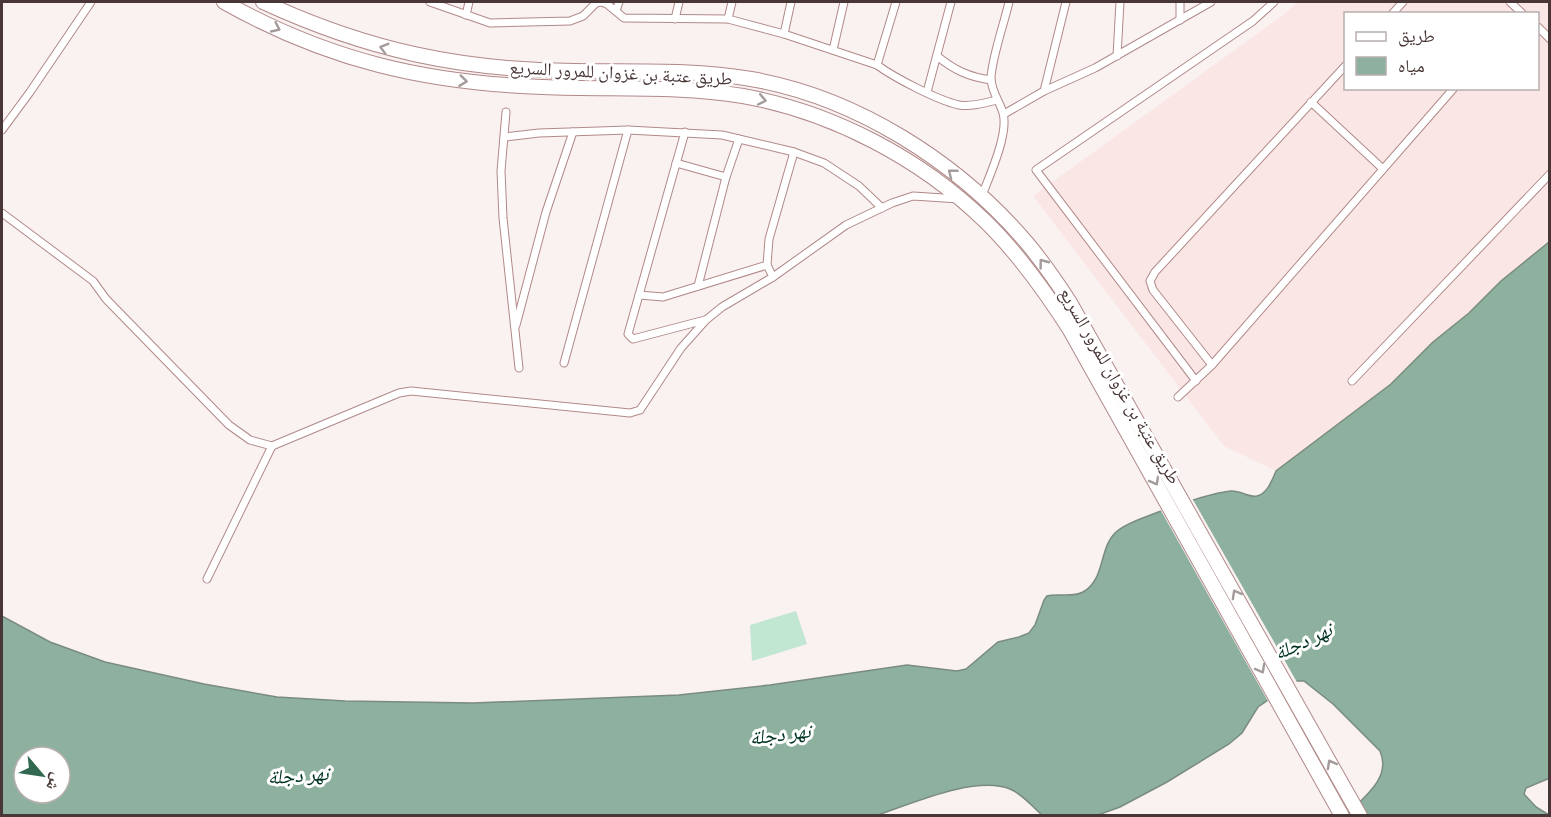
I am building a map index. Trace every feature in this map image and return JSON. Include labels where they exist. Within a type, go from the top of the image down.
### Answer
[{"type":"highway","name":"طريق عتبة بن غزوان للمرور السريع","points":[[224,2],[283,32],[327,50],[412,74],[517,86],[642,88],[709,92],[778,104],[816,116],[873,141],[929,176],[986,222],[1029,271],[1070,330],[1342,816]]},
{"type":"highway","name":"طريق عتبة بن غزوان للمرور السريع","points":[[263,2],[308,22],[370,44],[440,61],[491,67],[573,71],[638,70],[751,79],[827,101],[883,127],[938,162],[997,212],[1041,260],[1083,322],[1360,816]]},
{"type":"street","points":[[2,130],[91,2]]},
{"type":"street","points":[[430,2],[490,22],[570,21],[583,16],[596,3],[602,2],[624,18],[728,20],[784,34],[877,65],[927,92],[959,105],[976,105],[997,100]]},
{"type":"street","points":[[466,15],[469,2]]},
{"type":"street","points":[[616,11],[619,2]]},
{"type":"street","points":[[675,19],[679,2]]},
{"type":"street","points":[[728,20],[732,2]]},
{"type":"street","points":[[784,34],[791,2]]},
{"type":"street","points":[[833,50],[844,2]]},
{"type":"street","points":[[877,65],[896,2]]},
{"type":"street","points":[[927,92],[951,2]]},
{"type":"street","points":[[981,198],[998,155],[1004,114],[991,80],[1009,2]]},
{"type":"street","points":[[1044,91],[1066,2]]},
{"type":"street","points":[[1117,56],[1120,2]]},
{"type":"street","points":[[1180,2],[1180,20]]},
{"type":"street","points":[[1004,114],[1044,91],[1117,56],[1211,2]]},
{"type":"street","points":[[1196,381],[1036,170],[1253,21],[1274,2]]},
{"type":"street","points":[[1539,28],[1550,39]]},
{"type":"street","points":[[937,56],[959,72],[973,78],[991,80]]},
{"type":"street","points":[[1212,365],[1153,290],[1150,281],[1155,272],[1344,67]]},
{"type":"street","points":[[1178,397],[1212,365],[1452,90]]},
{"type":"street","points":[[1311,102],[1383,169]]},
{"type":"street","points":[[506,112],[501,171],[503,218],[519,368]]},
{"type":"street","points":[[505,137],[539,133],[628,130],[722,135],[794,152],[824,163],[859,186],[882,208]]},
{"type":"street","points":[[564,363],[628,130]]},
{"type":"street","points":[[514,333],[546,212],[573,132]]},
{"type":"street","points":[[685,132],[628,334],[633,339],[706,320]]},
{"type":"street","points":[[698,286],[726,177],[739,139]]},
{"type":"street","points":[[773,277],[766,257],[773,220],[794,152]]},
{"type":"street","points":[[676,163],[726,177]]},
{"type":"street","points":[[1352,381],[1550,174]]},
{"type":"street","points":[[2,213],[93,281],[106,299],[229,425],[250,440],[272,446],[399,393],[411,391],[630,413],[640,410],[681,348],[706,320],[722,307],[773,277],[846,225],[912,196],[961,200]]},
{"type":"street","points":[[639,295],[663,297],[767,265]]},
{"type":"street","points":[[207,579],[272,446]]},
{"type":"shaded area","points":[[1298,2],[1549,2],[1549,242],[1501,281],[1469,313],[1433,342],[1391,384],[1276,471],[1224,446],[1033,196]]},
{"type":"shaded area","points":[[796,611],[807,644],[752,661],[750,625]]},
{"type":"water","name":"نهر دجلة","points":[[1549,242],[1550,778],[1526,788],[1524,794],[1536,807],[1549,815],[1346,815],[1379,779],[1383,761],[1380,751],[1333,704],[1304,681],[1296,681],[1258,707],[1242,733],[1229,744],[1167,782],[1120,807],[1098,815],[1042,815],[1015,791],[996,786],[979,786],[961,788],[924,798],[875,816],[2,815],[2,616],[50,642],[105,662],[204,684],[277,697],[345,701],[473,703],[679,695],[770,685],[907,665],[957,671],[966,669],[998,642],[1029,633],[1035,625],[1047,596],[1074,595],[1090,587],[1099,572],[1106,547],[1115,533],[1122,528],[1166,509],[1222,492],[1234,491],[1257,496],[1264,492],[1276,471],[1391,384],[1433,342],[1469,313],[1501,281]]},
{"type":"pier","points":[[1192,498],[1298,684],[1269,703],[1160,509]]}]
